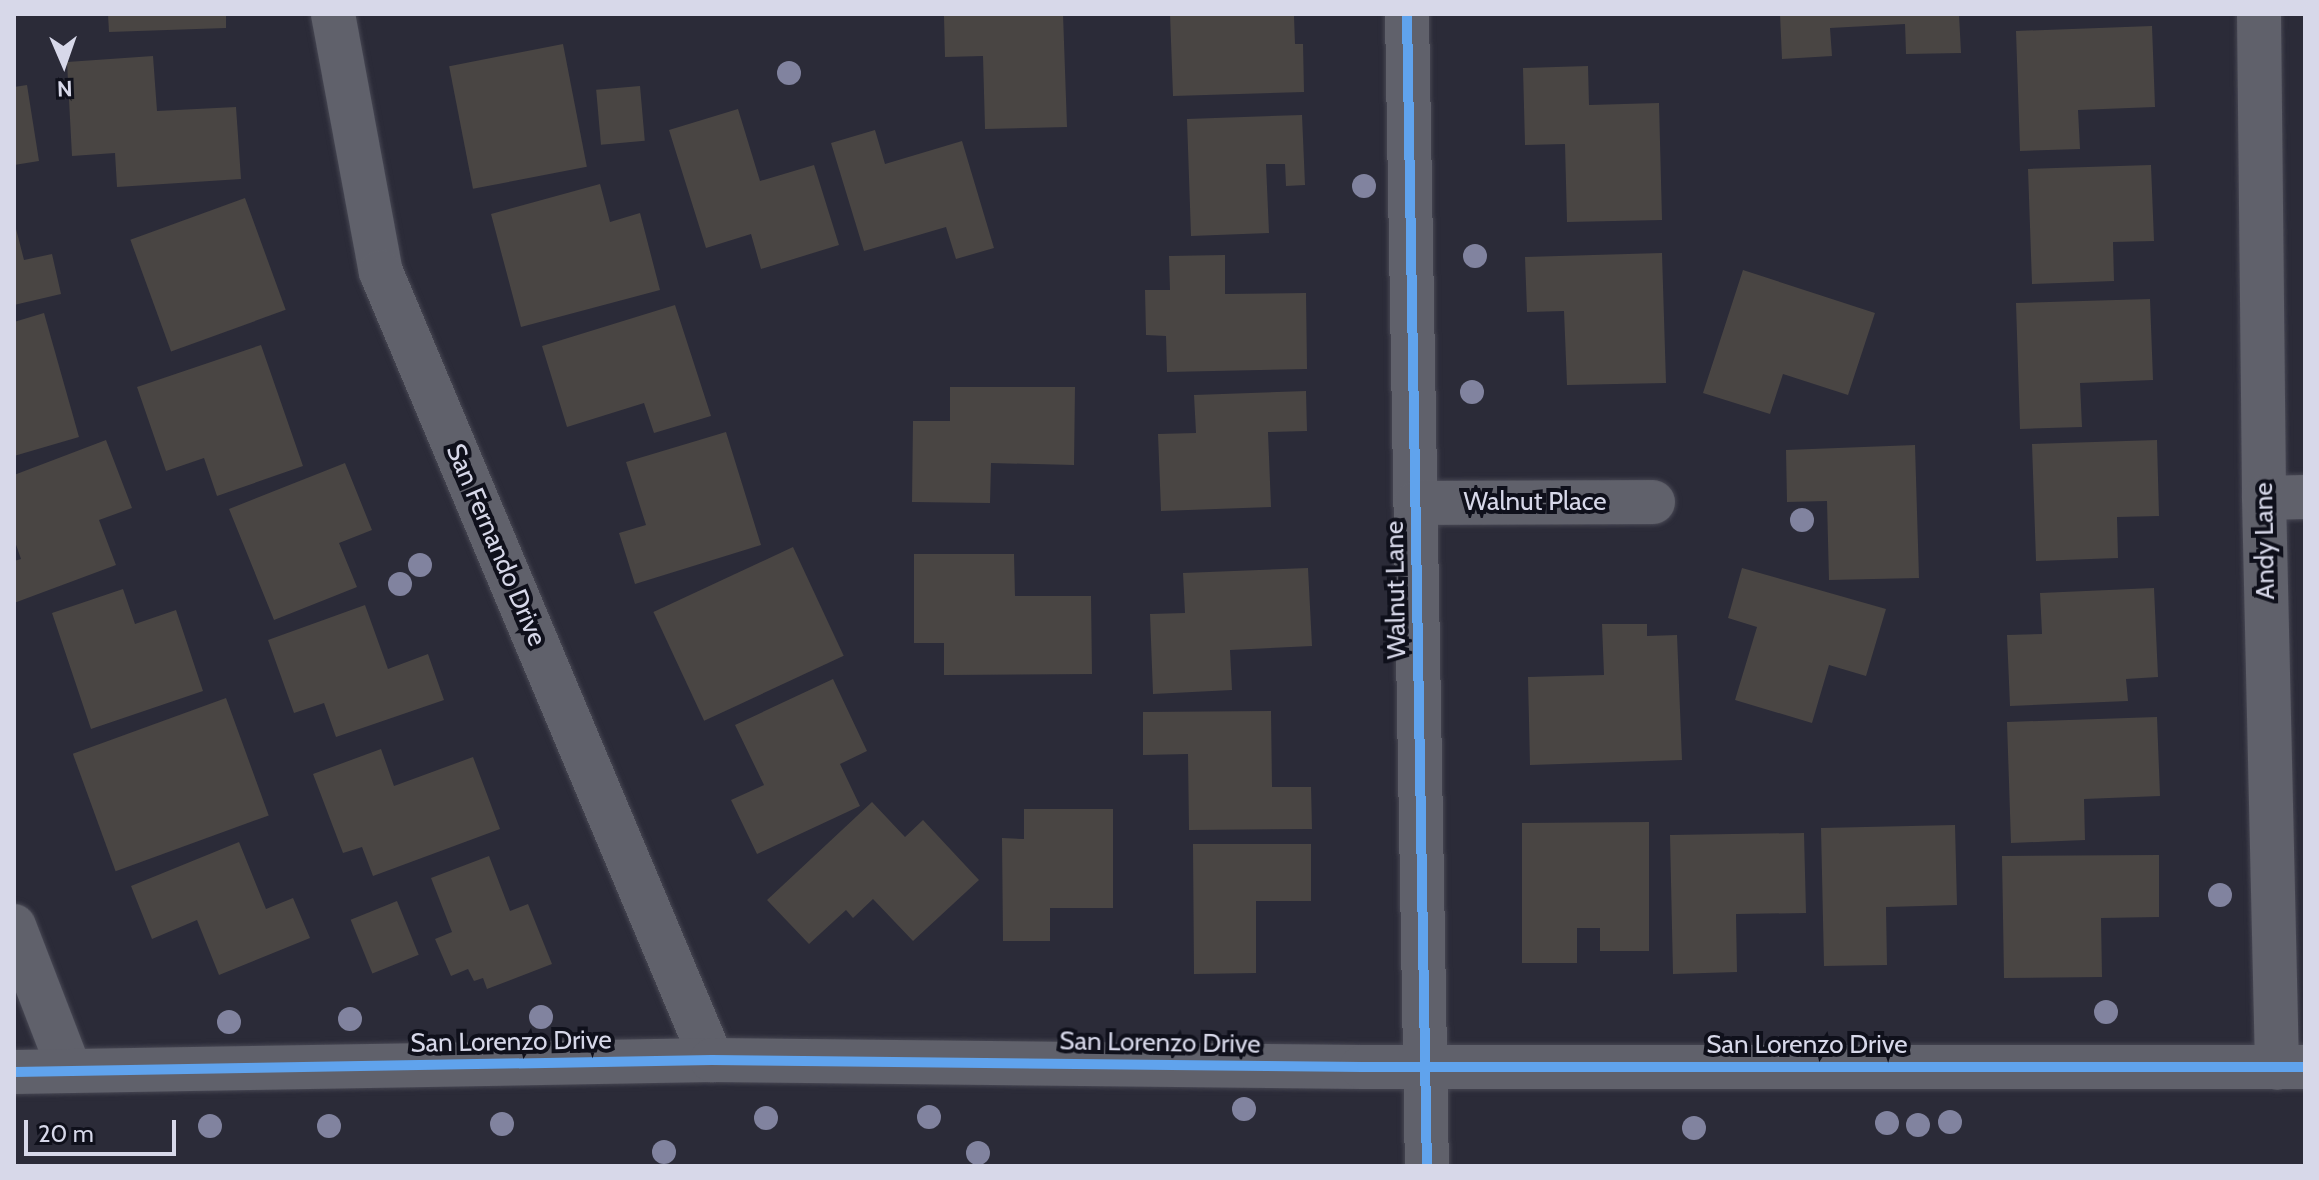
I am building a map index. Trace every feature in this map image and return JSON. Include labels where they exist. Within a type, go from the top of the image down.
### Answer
[{"type":"street","name":"San Fernando Drive","points":[[333,14],[381,272],[712,1060]]},
{"type":"street","name":"Walnut Lane","points":[[1407,14],[1427,1166]]},
{"type":"street","name":"Andy Lane","points":[[2259,14],[2284,498],[2291,1067]]},
{"type":"street","name":"Walnut Place","points":[[1416,503],[1653,502]]},
{"type":"street","points":[[14,926],[70,1071]]},
{"type":"street","name":"San Lorenzo Drive","points":[[14,1072],[712,1060],[1426,1067],[2291,1067]]},
{"type":"building","points":[[108,14],[226,14],[226,28],[109,32]]},
{"type":"building","points":[[1063,14],[1067,127],[985,129],[983,56],[945,57],[944,16]]},
{"type":"building","points":[[1170,14],[1294,16],[1295,44],[1303,44],[1304,92],[1173,96]]},
{"type":"building","points":[[1780,14],[1959,14],[1961,53],[1906,54],[1905,24],[1830,28],[1832,56],[1782,59]]},
{"type":"building","points":[[2152,26],[2155,107],[2078,110],[2080,149],[2020,151],[2016,31]]},
{"type":"building","points":[[563,44],[587,167],[473,189],[449,66]]},
{"type":"building","points":[[153,56],[157,111],[236,107],[241,179],[117,187],[115,153],[72,156],[67,62]]},
{"type":"building","points":[[1588,66],[1589,105],[1659,103],[1662,220],[1567,222],[1565,144],[1525,145],[1523,68]]},
{"type":"building","points":[[27,85],[39,161],[14,165],[14,87]]},
{"type":"building","points":[[640,86],[645,141],[601,145],[596,90]]},
{"type":"building","points":[[738,109],[760,181],[814,165],[839,245],[761,269],[751,234],[706,248],[669,130]]},
{"type":"building","points":[[1302,115],[1305,185],[1286,186],[1285,164],[1266,164],[1269,233],[1191,236],[1187,119]]},
{"type":"building","points":[[875,130],[885,164],[962,141],[994,248],[956,259],[946,227],[864,251],[831,143]]},
{"type":"building","points":[[2151,165],[2154,241],[2113,242],[2114,281],[2032,284],[2028,169]]},
{"type":"building","points":[[600,184],[610,222],[640,213],[660,290],[521,327],[491,214]]},
{"type":"building","points":[[245,198],[286,310],[171,352],[130,240]]},
{"type":"building","points":[[14,221],[24,260],[52,254],[61,294],[14,305]]},
{"type":"building","points":[[1662,253],[1666,383],[1567,385],[1564,311],[1527,312],[1525,257]]},
{"type":"building","points":[[1225,255],[1225,294],[1306,293],[1307,369],[1167,372],[1166,336],[1146,335],[1145,290],[1170,290],[1169,256]]},
{"type":"building","points":[[1743,270],[1875,313],[1848,395],[1783,374],[1770,414],[1703,393]]},
{"type":"building","points":[[2150,299],[2153,380],[2080,383],[2082,427],[2020,429],[2016,303]]},
{"type":"building","points":[[675,305],[711,416],[654,433],[644,403],[567,427],[542,346]]},
{"type":"building","points":[[44,313],[79,437],[14,456],[14,322]]},
{"type":"building","points":[[261,345],[303,466],[217,496],[204,458],[166,471],[137,387]]},
{"type":"building","points":[[950,387],[1075,387],[1074,465],[991,463],[990,503],[912,502],[913,421],[950,421]]},
{"type":"building","points":[[1306,391],[1307,431],[1268,432],[1271,507],[1161,511],[1158,434],[1196,433],[1194,395]]},
{"type":"building","points":[[726,432],[761,545],[635,584],[619,533],[646,525],[626,462]]},
{"type":"building","points":[[106,440],[132,508],[99,520],[116,565],[14,603],[14,561],[21,559],[14,539],[14,475]]},
{"type":"building","points":[[2157,440],[2159,516],[2117,517],[2118,558],[2036,561],[2032,444]]},
{"type":"building","points":[[1915,445],[1919,578],[1829,580],[1827,501],[1787,502],[1786,450]]},
{"type":"building","points":[[345,463],[372,530],[339,543],[357,587],[274,620],[229,509]]},
{"type":"building","points":[[793,547],[844,656],[704,721],[653,612]]},
{"type":"building","points":[[914,554],[1014,554],[1015,596],[1091,596],[1092,674],[944,675],[944,643],[914,643]]},
{"type":"building","points":[[1308,568],[1312,646],[1230,650],[1232,690],[1153,694],[1150,614],[1185,613],[1183,573]]},
{"type":"building","points":[[1742,568],[1886,609],[1866,676],[1829,665],[1812,723],[1735,700],[1757,627],[1728,618]]},
{"type":"building","points":[[2154,588],[2158,677],[2126,679],[2128,701],[2010,706],[2007,635],[2042,634],[2040,593]]},
{"type":"building","points":[[123,589],[135,624],[176,610],[203,691],[91,729],[52,613]]},
{"type":"building","points":[[365,605],[388,669],[428,654],[444,700],[336,737],[324,703],[294,713],[268,640]]},
{"type":"building","points":[[1602,624],[1647,624],[1647,636],[1677,635],[1682,760],[1530,765],[1528,677],[1604,675]]},
{"type":"building","points":[[833,679],[867,751],[840,764],[860,806],[757,854],[731,800],[764,785],[735,725]]},
{"type":"building","points":[[226,698],[269,815],[116,871],[73,754]]},
{"type":"building","points":[[1271,711],[1272,787],[1311,787],[1312,829],[1189,830],[1188,754],[1143,755],[1143,712]]},
{"type":"building","points":[[2157,717],[2160,796],[2084,799],[2085,840],[2011,843],[2007,722]]},
{"type":"building","points":[[381,749],[394,786],[473,757],[500,829],[373,876],[362,847],[343,853],[313,774]]},
{"type":"building","points":[[872,802],[905,837],[923,820],[979,880],[913,941],[873,899],[853,918],[846,910],[809,944],[767,900]]},
{"type":"building","points":[[1024,809],[1113,809],[1113,908],[1050,908],[1050,941],[1003,941],[1002,838],[1024,839]]},
{"type":"building","points":[[1649,822],[1649,951],[1600,951],[1600,928],[1577,928],[1577,963],[1522,963],[1522,823]]},
{"type":"building","points":[[1955,825],[1957,905],[1886,907],[1887,965],[1824,966],[1821,828]]},
{"type":"building","points":[[1804,833],[1806,913],[1736,914],[1737,972],[1673,974],[1670,835]]},
{"type":"building","points":[[239,842],[266,909],[293,898],[310,938],[219,975],[197,920],[152,939],[131,886]]},
{"type":"building","points":[[1193,844],[1311,844],[1311,901],[1256,901],[1256,973],[1194,974]]},
{"type":"building","points":[[2159,855],[2159,917],[2101,918],[2102,977],[2004,978],[2002,856]]},
{"type":"building","points":[[489,856],[510,911],[528,904],[552,964],[487,989],[483,978],[474,981],[468,969],[451,976],[435,939],[452,932],[431,878]]},
{"type":"building","points":[[397,901],[419,955],[372,974],[351,920]]},
{"type":"cycle path","points":[[1407,14],[1427,1166]]},
{"type":"cycle path","points":[[14,1072],[712,1060],[1362,1067],[2305,1067]]}]
